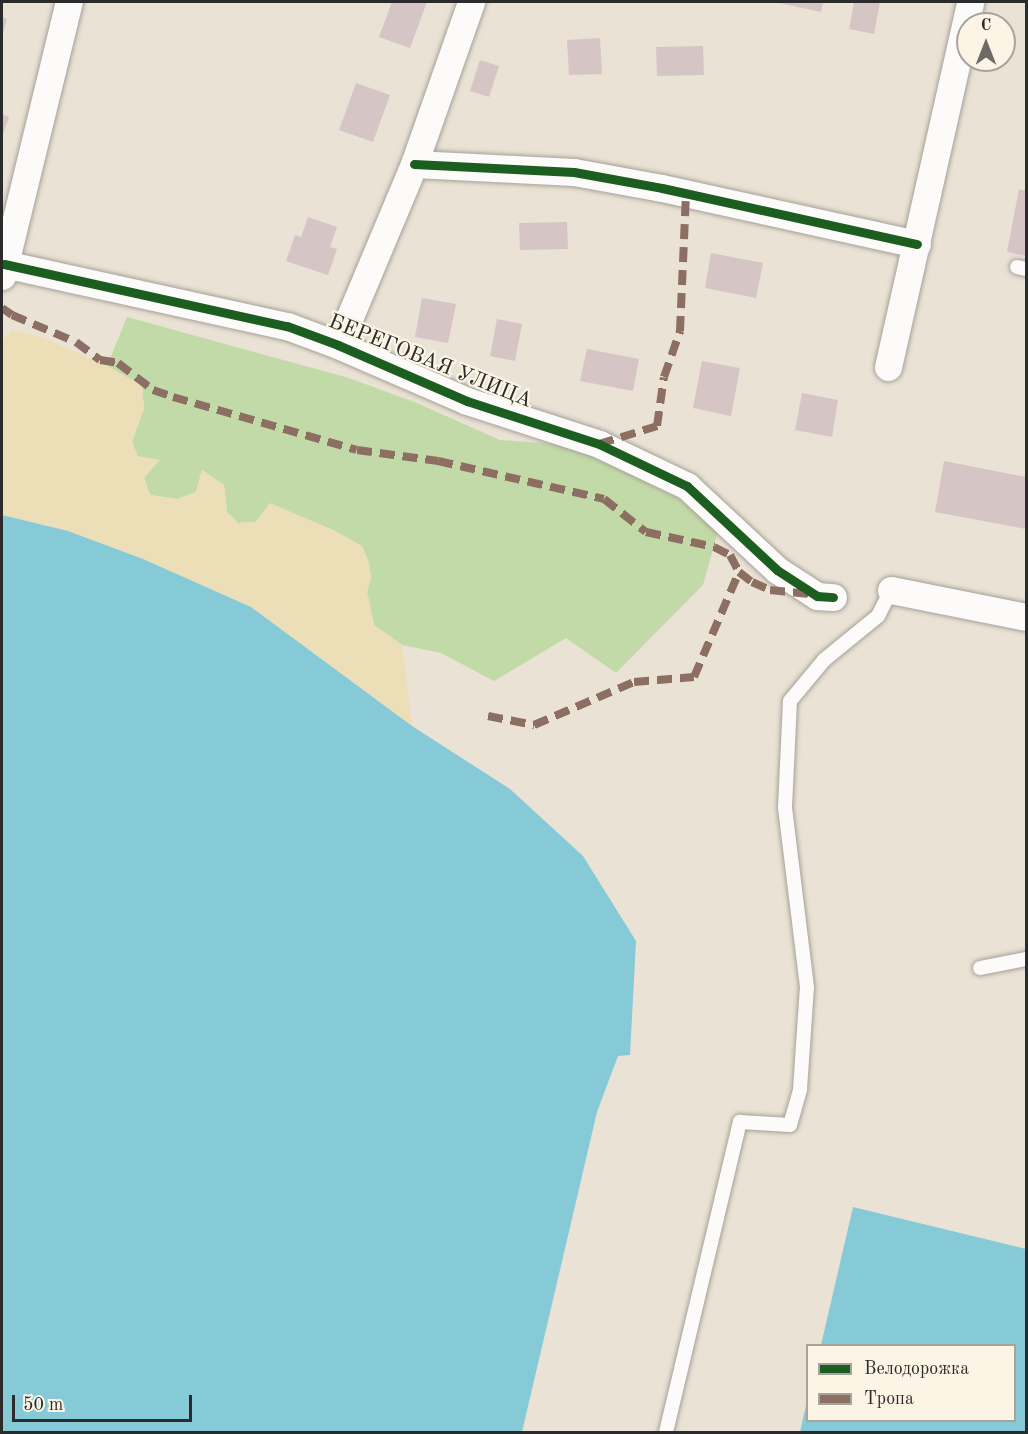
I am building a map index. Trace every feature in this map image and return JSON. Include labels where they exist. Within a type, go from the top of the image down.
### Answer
[{"type":"street","points":[[3,270],[69,2]]},
{"type":"street","points":[[338,345],[414,164],[471,2]]},
{"type":"street","points":[[888,367],[970,2]]},
{"type":"street","points":[[414,164],[574,172],[662,188],[917,244]]},
{"type":"street","name":"БЕРЕГОВАЯ УЛИЦА","points":[[3,270],[287,326],[338,345],[467,401],[599,444],[687,486],[777,570],[817,596],[833,597]]},
{"type":"street","points":[[891,590],[1026,618]]},
{"type":"lane","points":[[666,1432],[740,1122],[790,1125],[800,1089],[807,987],[785,807],[790,701],[824,660],[878,616],[891,590]]},
{"type":"lane","points":[[980,968],[1026,959]]},
{"type":"green space","points":[[127,317],[349,378],[417,403],[500,440],[569,445],[676,497],[718,531],[703,585],[616,673],[566,638],[494,681],[441,653],[402,645],[374,625],[367,592],[371,578],[369,563],[362,546],[331,529],[255,522],[238,523],[227,512],[224,485],[202,470],[196,492],[177,499],[150,495],[132,442],[144,408],[142,386],[107,366]]},
{"type":"sand","points":[[12,330],[41,337],[107,366],[142,385],[144,408],[132,442],[138,456],[160,460],[143,479],[150,495],[177,499],[196,492],[202,470],[224,485],[227,512],[238,523],[255,522],[270,503],[331,529],[362,546],[369,563],[371,578],[367,592],[374,625],[402,645],[412,726],[251,607],[143,559],[68,531],[2,515],[2,341]]},
{"type":"water","points":[[2,515],[68,531],[143,559],[251,607],[412,726],[510,789],[583,856],[636,941],[630,1055],[618,1056],[597,1112],[522,1432],[2,1432]]},
{"type":"water","points":[[853,1207],[1026,1249],[1026,1432],[800,1432],[806,1405],[806,1422],[1016,1422],[1016,1344],[821,1344]]},
{"type":"building","points":[[392,2],[427,2],[410,48],[379,37]]},
{"type":"building","points":[[775,2],[823,2],[821,12]]},
{"type":"building","points":[[854,2],[880,2],[874,34],[849,29]]},
{"type":"building","points":[[2,17],[7,19],[2,37]]},
{"type":"building","points":[[600,38],[602,74],[569,75],[567,40]]},
{"type":"building","points":[[703,46],[704,75],[657,76],[656,47]]},
{"type":"building","points":[[480,60],[499,66],[489,97],[470,91]]},
{"type":"building","points":[[356,83],[390,95],[373,142],[339,130]]},
{"type":"building","points":[[2,114],[9,117],[2,137]]},
{"type":"building","points":[[1019,189],[1026,191],[1026,256],[1007,252]]},
{"type":"building","points":[[308,217],[337,227],[330,247],[337,249],[328,275],[286,261],[295,235],[301,237]]},
{"type":"building","points":[[567,222],[568,249],[520,250],[519,223]]},
{"type":"building","points":[[711,253],[763,263],[756,298],[705,288]]},
{"type":"building","points":[[422,298],[456,304],[448,343],[415,337]]},
{"type":"building","points":[[497,319],[522,324],[515,361],[490,356]]},
{"type":"building","points":[[587,349],[639,359],[633,391],[580,381]]},
{"type":"building","points":[[702,361],[740,368],[731,416],[693,408]]},
{"type":"building","points":[[802,393],[838,400],[832,437],[795,430]]},
{"type":"building","points":[[944,461],[1026,477],[1026,529],[935,512]]},
{"type":"marked path","points":[[599,444],[657,426],[664,377],[680,331],[686,194]]},
{"type":"marked path","points":[[2,308],[12,315],[76,342],[100,360],[118,363],[153,390],[357,450],[438,461],[604,499],[646,532],[714,547],[730,555],[739,572],[752,582],[770,590],[809,594]]},
{"type":"marked path","points":[[488,716],[534,725],[634,682],[694,677],[739,572]]},
{"type":"cycle path","points":[[414,164],[574,172],[662,188],[917,244]]},
{"type":"cycle path","points":[[4,264],[287,326],[338,345],[467,401],[599,444],[687,486],[777,570],[817,596],[833,597]]}]
